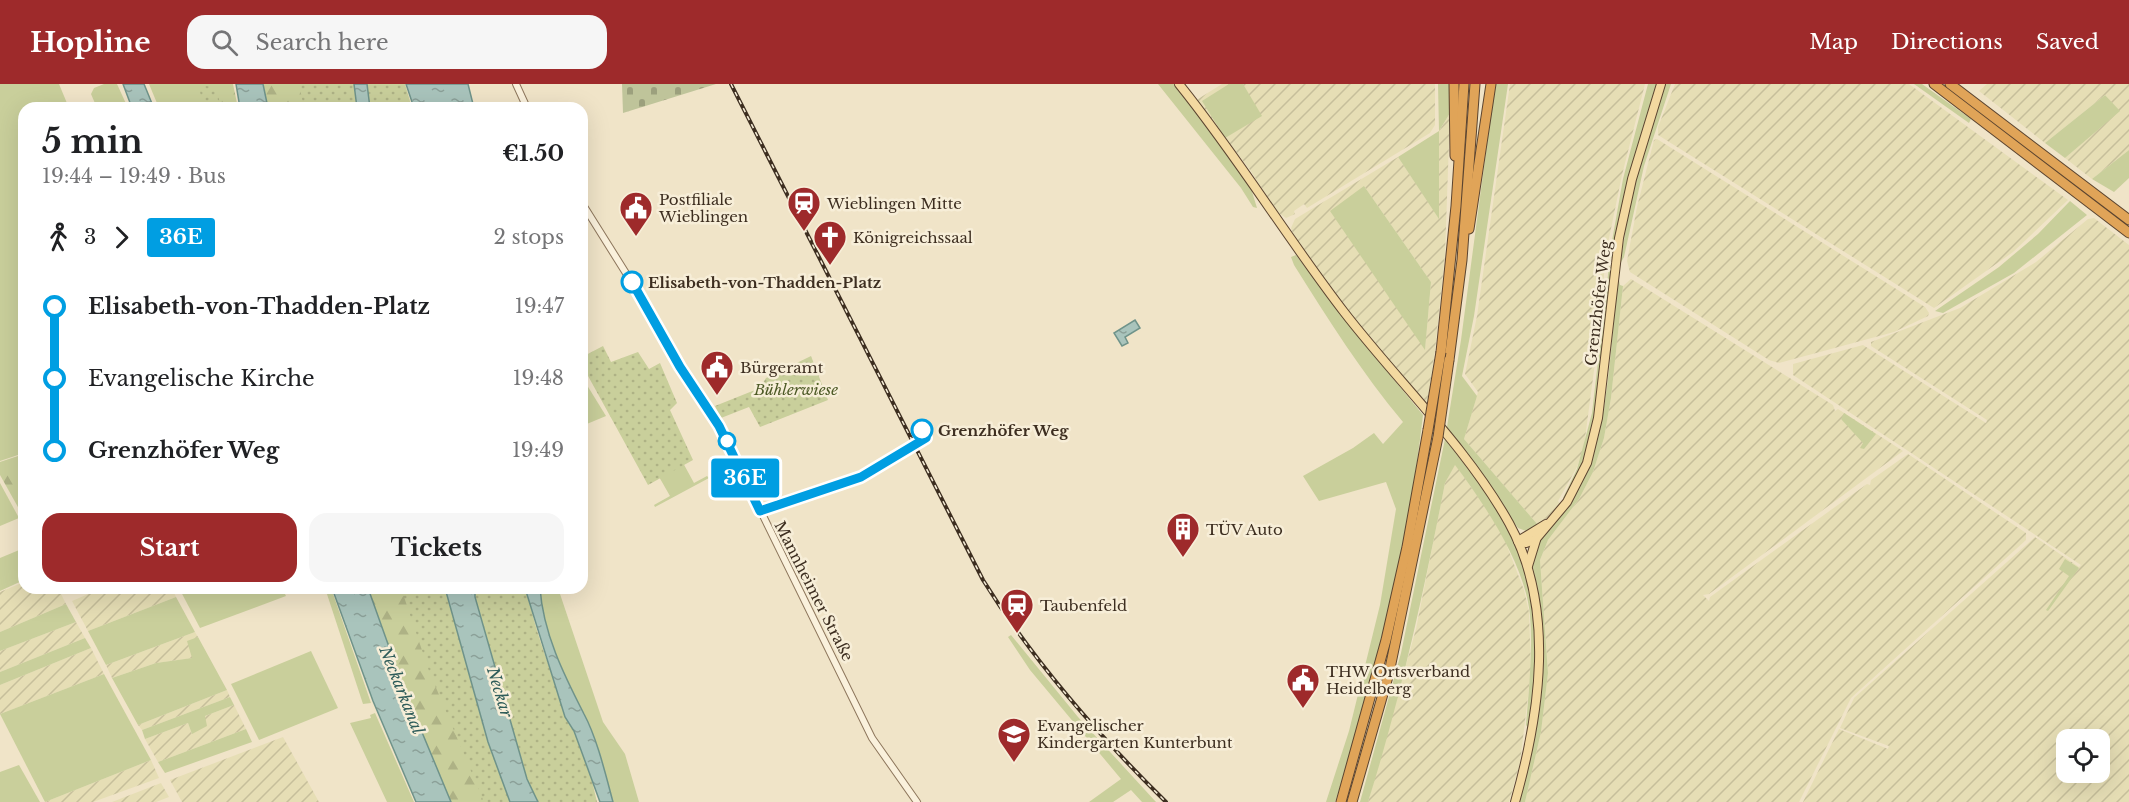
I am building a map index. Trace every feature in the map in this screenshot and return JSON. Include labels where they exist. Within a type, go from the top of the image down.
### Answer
[{"type":"highway","points":[[1454,84],[1456,206]]},
{"type":"highway","points":[[1341,802],[1386,640],[1407,547],[1428,430],[1441,352],[1456,206],[1464,84]]},
{"type":"highway","points":[[1352,802],[1394,652],[1438,437],[1462,260],[1475,84]]},
{"type":"highway","points":[[1462,260],[1472,216],[1489,84]]},
{"type":"highway","points":[[1934,84],[2129,233]]},
{"type":"highway","points":[[1950,84],[2129,220]]},
{"type":"main road","points":[[1179,84],[1224,141],[1344,313],[1456,448],[1490,493],[1518,541],[1528,573],[1538,627],[1538,682],[1532,735],[1515,802]]},
{"type":"main road","name":"Grenzhöfer Weg","points":[[1536,539],[1577,484],[1593,440],[1619,238],[1632,178],[1661,84]]},
{"type":"main road","name":"Grenzhöfer Weg","points":[[1518,541],[1552,520]]},
{"type":"main road","points":[[1510,524],[1518,531],[1530,532]]},
{"type":"main road","points":[[1518,541],[1526,543],[1536,539]]},
{"type":"main road","points":[[1528,573],[1529,558],[1536,539]]},
{"type":"street","points":[[516,84],[524,102]]},
{"type":"street","name":"Mannheimer Straße","points":[[588,213],[649,310],[680,367],[719,426],[872,738],[917,802]]},
{"type":"shaded area","points":[[1222,84],[1435,84],[1435,125],[1430,133],[1307,208],[1304,204],[1294,211],[1295,214],[1286,218],[1277,212],[1250,170],[1198,102],[1198,99]]},
{"type":"shaded area","points":[[1510,84],[1645,84],[1622,175],[1605,258],[1602,310],[1584,446],[1577,467],[1558,501],[1561,505],[1550,518],[1538,525],[1464,439],[1478,392],[1465,374],[1477,316]]},
{"type":"shaded area","points":[[1675,84],[1909,84],[2068,200],[2013,252],[1934,308],[1658,135],[1658,127]]},
{"type":"shaded area","points":[[1987,84],[2129,84],[2129,150],[2092,179],[2065,158],[2119,111],[2105,95],[2045,143],[1979,91]]},
{"type":"shaded area","points":[[1450,113],[1445,255],[1427,404],[1382,355],[1347,310],[1295,239],[1291,228],[1295,219],[1398,157],[1439,218],[1439,131]],"holes":[[[1364,186],[1431,282],[1425,349]]]},
{"type":"shaded area","points":[[1657,139],[1925,307],[1929,313],[1928,316],[1894,332],[1779,363],[1769,360],[1630,272],[1627,261],[1637,207],[1654,140]]},
{"type":"shaded area","points":[[2094,218],[2129,245],[2129,802],[1803,802],[1839,729],[1888,749],[1889,746],[1840,728],[1854,698],[2035,537],[2079,567],[2081,565],[1793,375],[1793,364],[1863,345],[1986,423],[1987,420],[1871,346],[1871,342],[1960,308],[2036,262],[2088,219]]},
{"type":"shaded area","points":[[1631,279],[1833,405],[1835,411],[1838,409],[1903,451],[1709,594],[1703,595],[1709,601],[1710,597],[1867,484],[1870,485],[1871,480],[1908,454],[2026,533],[2026,540],[1851,698],[1799,802],[1525,802],[1541,732],[1548,673],[1540,560],[1548,540],[1579,499],[1593,472],[1604,438],[1611,398],[1623,286]]},
{"type":"shaded area","points":[[1455,464],[1500,528],[1524,590],[1529,612],[1531,671],[1520,763],[1509,802],[1368,802],[1416,629],[1445,483]]},
{"type":"shaded area","points":[[18,584],[18,594],[61,594],[66,604],[0,632],[0,592]]},
{"type":"shaded area","points":[[88,594],[175,594],[176,597],[88,631],[72,601]]},
{"type":"shaded area","points":[[76,622],[85,638],[0,672],[0,651]]},
{"type":"shaded area","points":[[195,632],[198,637],[188,642],[193,658],[156,663],[112,678],[106,665]]},
{"type":"shaded area","points":[[91,648],[104,674],[0,714],[0,685]]},
{"type":"shaded area","points":[[227,690],[230,697],[142,730],[138,725]]},
{"type":"shaded area","points":[[234,705],[246,729],[158,762],[145,739],[188,723],[192,734],[205,716]]},
{"type":"shaded area","points":[[283,737],[319,802],[182,802],[170,780]]},
{"type":"shaded area","points":[[151,760],[159,778],[93,802],[45,802]]},
{"type":"shaded area","points":[[161,783],[169,797],[156,802],[112,802]]},
{"type":"green space","points":[[0,84],[59,84],[66,102],[18,102],[18,455],[0,461]]},
{"type":"green space","points":[[104,84],[117,84],[125,102],[94,102],[91,94],[94,88]]},
{"type":"green space","points":[[149,84],[228,84],[231,102],[156,102]]},
{"type":"green space","points":[[209,84],[233,84],[237,102],[222,102],[216,86]]},
{"type":"green space","points":[[263,84],[354,84],[356,102],[267,102]]},
{"type":"green space","points":[[299,84],[405,84],[410,102],[303,102]]},
{"type":"green space","points":[[622,84],[716,84],[623,113]]},
{"type":"green space","points":[[1158,84],[1174,84],[1249,182],[1257,208],[1253,207],[1241,188]]},
{"type":"green space","points":[[1229,84],[1243,84],[1262,116],[1225,138],[1202,101]]},
{"type":"green space","points":[[1438,84],[1449,84],[1450,113],[1439,131]]},
{"type":"green space","points":[[1495,84],[1508,84],[1474,316],[1462,376],[1477,396],[1464,439],[1538,525],[1526,531],[1518,528],[1446,433],[1461,340]]},
{"type":"green space","points":[[1648,84],[1658,84],[1628,183],[1614,257],[1609,258],[1623,179]]},
{"type":"green space","points":[[1664,84],[1671,84],[1644,166],[1624,257],[1620,264],[1631,196]]},
{"type":"green space","points":[[1914,84],[1922,84],[1971,119],[1969,123]]},
{"type":"green space","points":[[205,86],[216,87],[220,102],[205,102],[200,91]]},
{"type":"green space","points":[[2105,95],[2120,111],[2065,158],[2045,143]]},
{"type":"green space","points":[[1439,131],[1439,219],[1398,157]]},
{"type":"green space","points":[[2129,150],[2129,178],[2114,192],[2092,179]]},
{"type":"green space","points":[[1364,186],[1431,282],[1425,350],[1330,211]]},
{"type":"green space","points":[[2070,201],[2087,215],[2014,273],[1943,313],[1935,311],[1999,267],[2038,234]]},
{"type":"green space","points":[[1296,255],[1340,314],[1423,415],[1409,513],[1389,611],[1364,708],[1335,802],[1326,802],[1349,731],[1380,605],[1396,509],[1386,482],[1319,501],[1303,476],[1353,448],[1374,433],[1383,444],[1403,422],[1359,365],[1294,265],[1291,257]]},
{"type":"green space","points":[[1609,266],[1613,269],[1596,419],[1583,466],[1566,499],[1563,498],[1577,469],[1592,413]]},
{"type":"green space","points":[[1618,275],[1620,285],[1623,286],[1611,398],[1604,438],[1593,472],[1579,499],[1548,540],[1540,560],[1548,673],[1541,732],[1525,802],[1518,802],[1536,727],[1543,669],[1542,640],[1532,565],[1540,538],[1581,480],[1595,448],[1605,400]]},
{"type":"green space","points":[[603,346],[611,362],[638,352],[649,369],[660,363],[677,403],[670,410],[693,460],[648,485],[588,376],[588,354]]},
{"type":"green space","name":"Bühlerwiese","points":[[811,356],[828,400],[760,427],[749,407],[721,418],[715,406],[760,388],[766,378]]},
{"type":"green space","points":[[588,387],[606,416],[588,424]]},
{"type":"green space","points":[[1844,413],[1876,434],[1864,449],[1860,448],[1863,443],[1841,419]]},
{"type":"green space","points":[[1445,439],[1502,517],[1518,552],[1529,587],[1536,658],[1529,729],[1526,725],[1531,629],[1527,596],[1502,536],[1455,465],[1445,483],[1411,644],[1380,763],[1368,802],[1360,802],[1401,653]]},
{"type":"green space","points":[[18,456],[18,507],[0,475],[0,462]]},
{"type":"green space","points":[[682,461],[694,483],[707,476],[709,478],[655,507],[654,505],[670,496],[658,475]]},
{"type":"green space","points":[[0,483],[18,518],[0,526]]},
{"type":"green space","points":[[18,550],[18,583],[0,591],[0,558]]},
{"type":"green space","points":[[2065,559],[2079,568],[2048,611],[2046,610],[2069,576],[2059,569]]},
{"type":"green space","points":[[182,594],[285,594],[286,596],[200,628]]},
{"type":"green space","points":[[327,594],[333,594],[371,703],[363,704]]},
{"type":"green space","points":[[370,594],[447,594],[510,802],[451,802],[404,689]]},
{"type":"green space","points":[[403,594],[528,594],[537,631],[584,753],[597,802],[484,802],[429,671]]},
{"type":"green space","points":[[541,594],[560,594],[603,722],[625,754],[639,802],[613,802],[593,734],[562,669],[545,621]]},
{"type":"green space","points":[[176,597],[195,632],[106,665],[88,631]]},
{"type":"green space","points":[[66,604],[76,622],[0,651],[0,632]]},
{"type":"green space","points":[[1011,635],[1078,717],[1156,802],[1142,802],[1131,790],[1113,802],[1089,802],[1121,779],[1030,670],[1008,637]]},
{"type":"green space","points":[[198,637],[227,690],[138,725],[112,678],[156,663],[192,658],[187,641]]},
{"type":"green space","points":[[85,638],[91,648],[0,685],[0,672]]},
{"type":"green space","points":[[311,651],[338,708],[259,740],[231,684]]},
{"type":"green space","points":[[104,674],[151,760],[45,802],[0,714]]},
{"type":"green space","points":[[230,697],[234,705],[205,716],[207,726],[192,734],[188,723],[145,739],[142,730]]},
{"type":"green space","points":[[375,713],[414,802],[387,802],[350,723],[371,718],[370,715]]},
{"type":"green space","points":[[246,729],[252,742],[165,773],[158,762]]},
{"type":"green space","points":[[1529,729],[1522,765],[1513,802],[1511,802]]},
{"type":"green space","points":[[19,765],[40,802],[0,802],[0,772]]},
{"type":"water","points":[[123,84],[144,84],[151,102],[130,102]]},
{"type":"water","points":[[236,84],[263,84],[267,102],[239,102]]},
{"type":"water","points":[[354,84],[367,84],[369,102],[356,102]]},
{"type":"water","points":[[406,84],[468,84],[472,102],[412,102]]},
{"type":"water","points":[[1135,320],[1140,328],[1125,337],[1128,343],[1122,346],[1114,333]]},
{"type":"water","name":"Neckarkanal","points":[[334,594],[370,594],[404,689],[451,802],[416,802],[373,701]]},
{"type":"water","name":"Neckar","points":[[447,594],[475,594],[527,779],[538,802],[510,802],[488,742]]},
{"type":"water","points":[[527,594],[541,594],[550,637],[562,669],[593,734],[613,802],[600,802],[574,731],[565,717]]},
{"type":"railway","points":[[731,84],[983,580],[1023,640],[1068,696],[1115,750],[1166,802]]},
{"type":"bus line","name":"36E","points":[[632,282],[680,367],[719,426],[760,511],[861,477],[926,438],[922,430]]},
{"type":"place","name":"Wieblingen Mitte","points":[[804,232]]},
{"type":"place","name":"Postfiliale Wieblingen","points":[[636,237]]},
{"type":"place","name":"Königreichssaal","points":[[830,266]]},
{"type":"place","name":"Elisabeth-von-Thadden-Platz","points":[[632,282]]},
{"type":"place","name":"Bürgeramt","points":[[717,396]]},
{"type":"place","name":"Grenzhöfer Weg","points":[[922,430]]},
{"type":"place","name":"TÜV Auto","points":[[1183,558]]},
{"type":"place","name":"Taubenfeld","points":[[1017,634]]},
{"type":"place","name":"THW Ortsverband Heidelberg","points":[[1303,709]]},
{"type":"place","name":"Evangelischer Kindergarten Kunterbunt","points":[[1014,763]]}]
